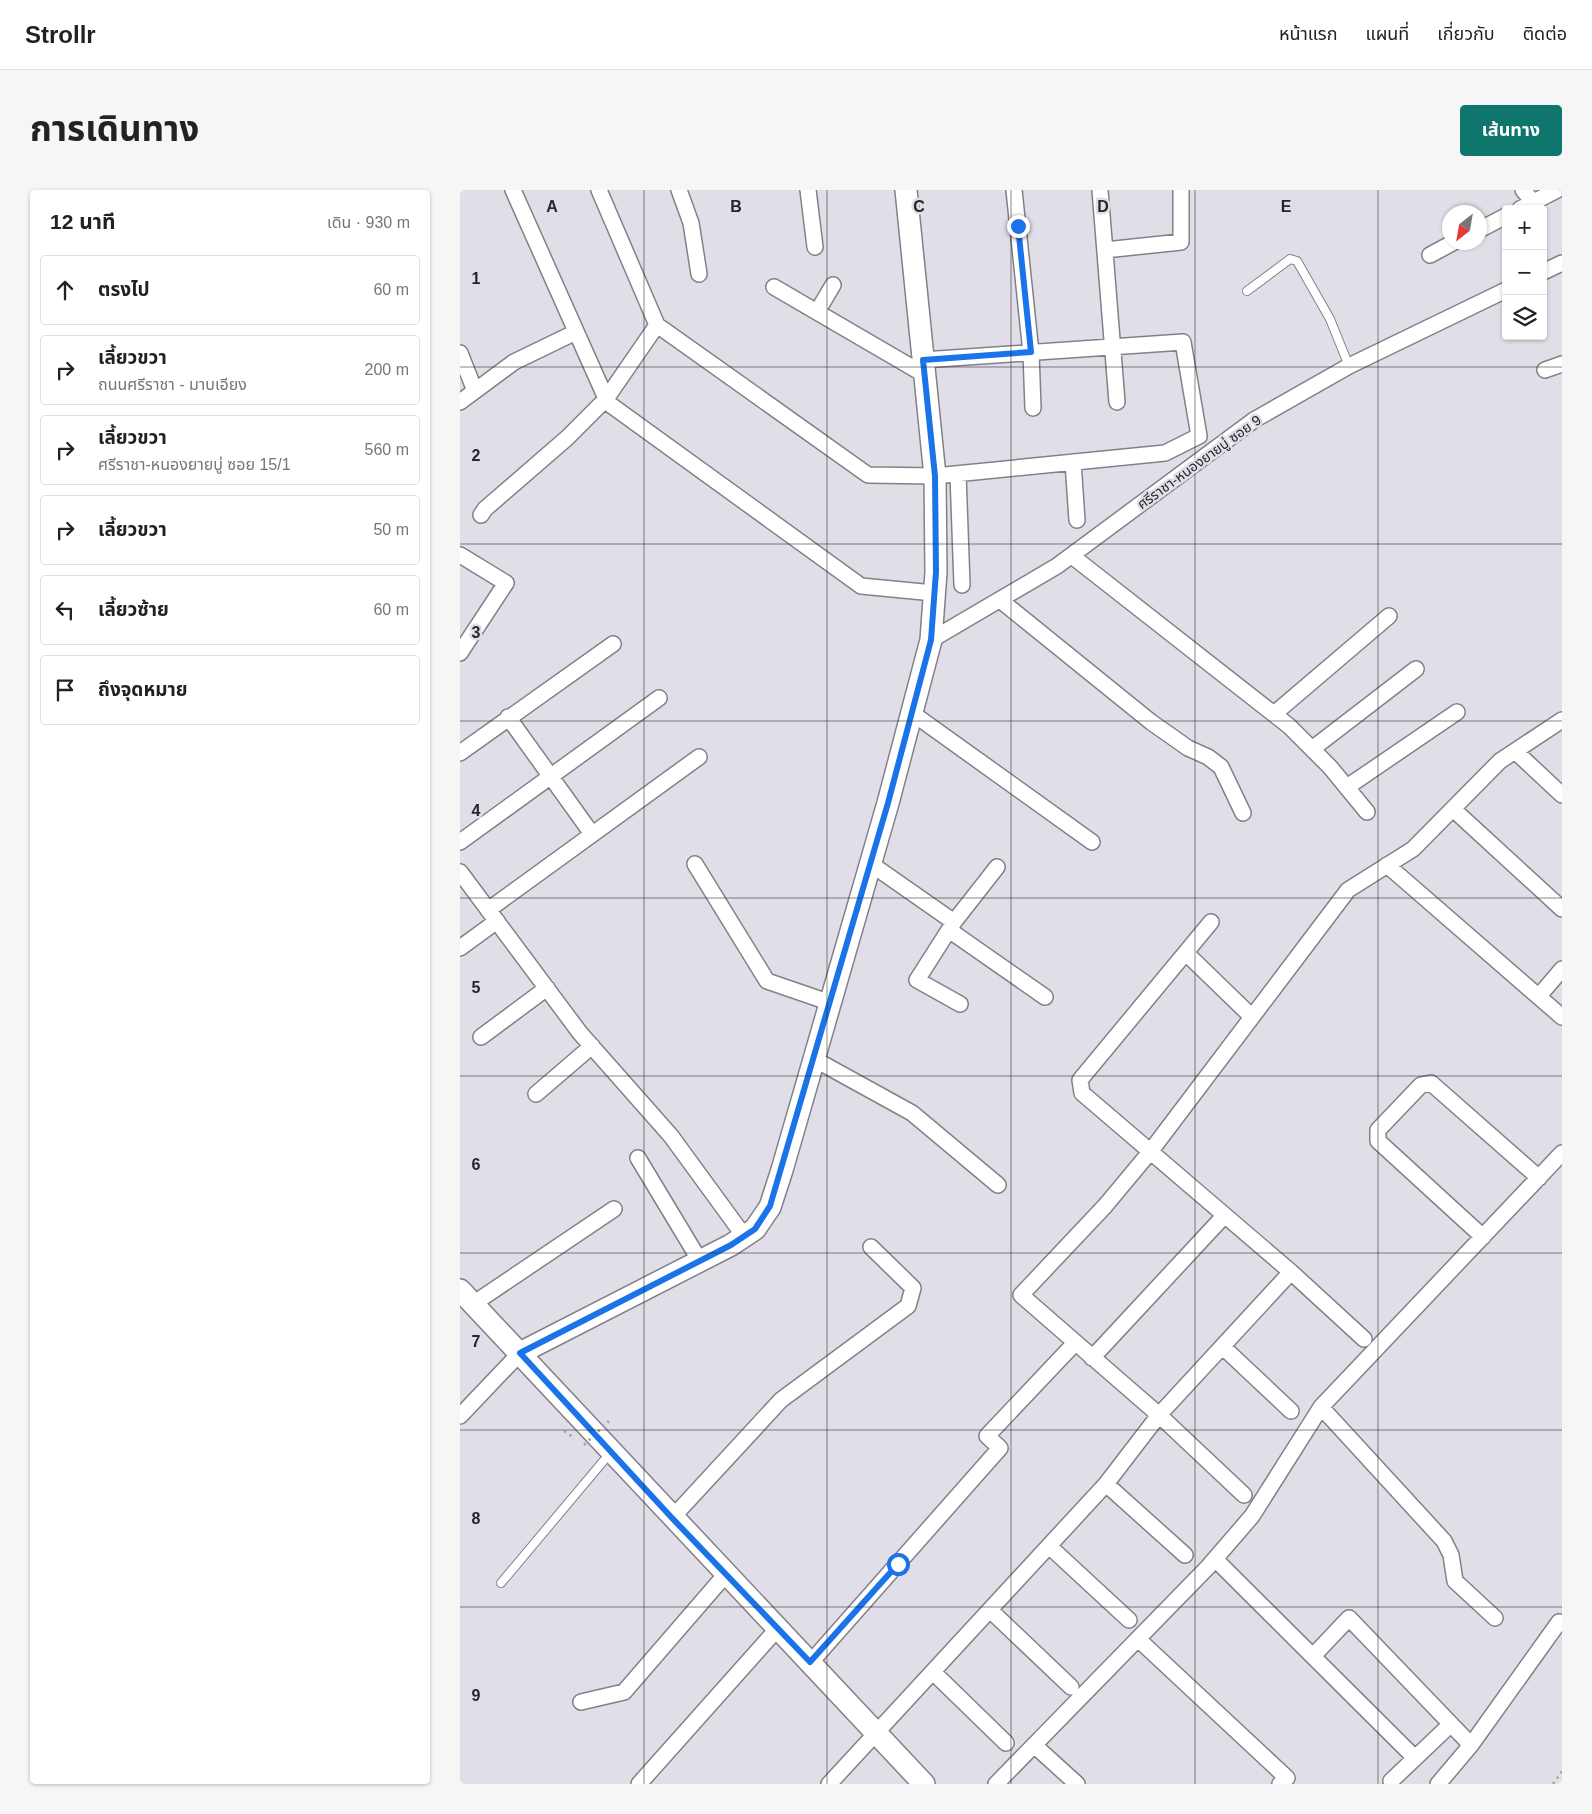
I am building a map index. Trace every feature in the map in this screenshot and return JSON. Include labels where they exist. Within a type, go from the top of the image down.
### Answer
[{"type":"street","points":[[513,190],[608,403],[861,586],[934,592]]},
{"type":"street","points":[[599,190],[657,325],[868,474],[935,476],[1165,453],[1199,436],[1183,342],[1031,352],[924,368],[817,312],[774,287]]},
{"type":"street","points":[[679,190],[691,223],[698,274]]},
{"type":"street","points":[[808,190],[815,247]]},
{"type":"street","points":[[460,1416],[520,1353],[700,1261],[744,1236],[755,1229],[770,1206],[871,864],[931,640],[934,592],[935,476],[906,190]]},
{"type":"street","points":[[1014,190],[1031,352],[1033,408]]},
{"type":"street","points":[[1100,190],[1117,402]]},
{"type":"street","points":[[1104,250],[1181,242],[1181,190]]},
{"type":"street","points":[[1523,190],[1527,205]]},
{"type":"street","points":[[1529,205],[1557,190]]},
{"type":"street","points":[[1487,226],[1502,218]]},
{"type":"street","points":[[1430,255],[1442,248]]},
{"type":"street","points":[[1547,270],[1562,263]]},
{"type":"street","points":[[817,312],[833,285]]},
{"type":"street","name":"ศรีราชา-หนองยายบู่ ซอย 9","points":[[931,640],[1072,556],[1254,420],[1349,366],[1502,292]]},
{"type":"street","points":[[482,515],[485,509],[567,438],[606,400],[657,325]]},
{"type":"street","points":[[460,402],[514,362],[576,332]]},
{"type":"street","points":[[460,353],[475,391]]},
{"type":"street","points":[[1545,370],[1562,364]]},
{"type":"street","points":[[1073,462],[1077,520]]},
{"type":"street","points":[[958,474],[962,585]]},
{"type":"street","points":[[460,653],[506,583],[462,550]]},
{"type":"street","points":[[1072,556],[1274,714],[1312,749],[1367,812]]},
{"type":"street","points":[[1000,600],[1151,722],[1188,748],[1208,757],[1221,767],[1243,812]]},
{"type":"street","points":[[1274,714],[1388,616]]},
{"type":"street","points":[[460,753],[613,644]]},
{"type":"street","points":[[1312,749],[1416,669]]},
{"type":"street","points":[[460,842],[659,698]]},
{"type":"street","points":[[1347,787],[1456,712]]},
{"type":"street","points":[[912,713],[1092,842]]},
{"type":"street","points":[[508,717],[592,834]]},
{"type":"street","points":[[1244,1496],[1159,1415],[1022,1295],[1106,1206],[1150,1152],[1348,890],[1413,849],[1500,761],[1562,720]]},
{"type":"street","points":[[1515,751],[1562,795]]},
{"type":"street","points":[[460,948],[492,916],[592,834],[699,757]]},
{"type":"street","points":[[1453,809],[1562,909]]},
{"type":"street","points":[[695,864],[767,981],[830,1003]]},
{"type":"street","points":[[871,864],[1045,997]]},
{"type":"street","points":[[1387,865],[1562,1017]]},
{"type":"street","points":[[960,1004],[917,980],[952,926],[997,867]]},
{"type":"street","points":[[460,872],[592,1046],[671,1136],[744,1236]]},
{"type":"street","points":[[1211,922],[1080,1080],[1082,1093],[1291,1272],[1364,1339]]},
{"type":"street","points":[[1186,953],[1252,1017]]},
{"type":"street","points":[[1540,996],[1562,969]]},
{"type":"street","points":[[481,1037],[547,988]]},
{"type":"street","points":[[536,1094],[592,1046]]},
{"type":"street","points":[[814,1060],[912,1112],[998,1185]]},
{"type":"street","points":[[1483,1237],[1378,1141],[1378,1130],[1421,1085],[1431,1083],[1539,1178]]},
{"type":"street","points":[[996,1784],[1215,1559],[1252,1516],[1320,1407],[1562,1153]]},
{"type":"street","points":[[638,1158],[700,1261]]},
{"type":"street","points":[[614,1209],[467,1297],[672,1518],[924,1784]]},
{"type":"street","points":[[1092,1358],[1224,1216]]},
{"type":"street","points":[[672,1518],[781,1400],[908,1306],[913,1288],[871,1247]]},
{"type":"street","points":[[829,1784],[1106,1484],[1159,1415],[1224,1347],[1291,1272]]},
{"type":"street","points":[[810,1662],[1000,1448],[987,1436],[1075,1342]]},
{"type":"street","points":[[1224,1347],[1291,1411]]},
{"type":"street","points":[[1320,1407],[1444,1541],[1450,1551],[1455,1581],[1495,1618]]},
{"type":"street","points":[[1106,1484],[1185,1555]]},
{"type":"street","points":[[1049,1546],[1129,1620]]},
{"type":"street","points":[[1215,1559],[1415,1758]]},
{"type":"street","points":[[581,1702],[624,1692],[726,1574]]},
{"type":"street","points":[[990,1610],[1071,1687]]},
{"type":"street","points":[[1312,1656],[1349,1618],[1471,1745]]},
{"type":"street","points":[[1438,1784],[1471,1745],[1559,1622]]},
{"type":"street","points":[[639,1784],[778,1628]]},
{"type":"street","points":[[1138,1639],[1287,1778],[1280,1784]]},
{"type":"street","points":[[933,1672],[1006,1743]]},
{"type":"street","points":[[1391,1781],[1451,1724]]},
{"type":"street","points":[[1034,1745],[1077,1784]]},
{"type":"lane","points":[[1247,291],[1290,258],[1297,262],[1330,319],[1349,366]]},
{"type":"lane","points":[[502,1583],[612,1452]]},
{"type":"path","points":[[584,1445],[609,1421]]},
{"type":"path","points":[[1553,1784],[1562,1771]]},
{"type":"route","points":[[898,1564],[810,1662],[672,1518],[520,1353],[731,1245],[755,1229],[770,1206],[888,803],[931,640],[936,572],[935,476],[923,360],[1031,352],[1018,226]]}]
